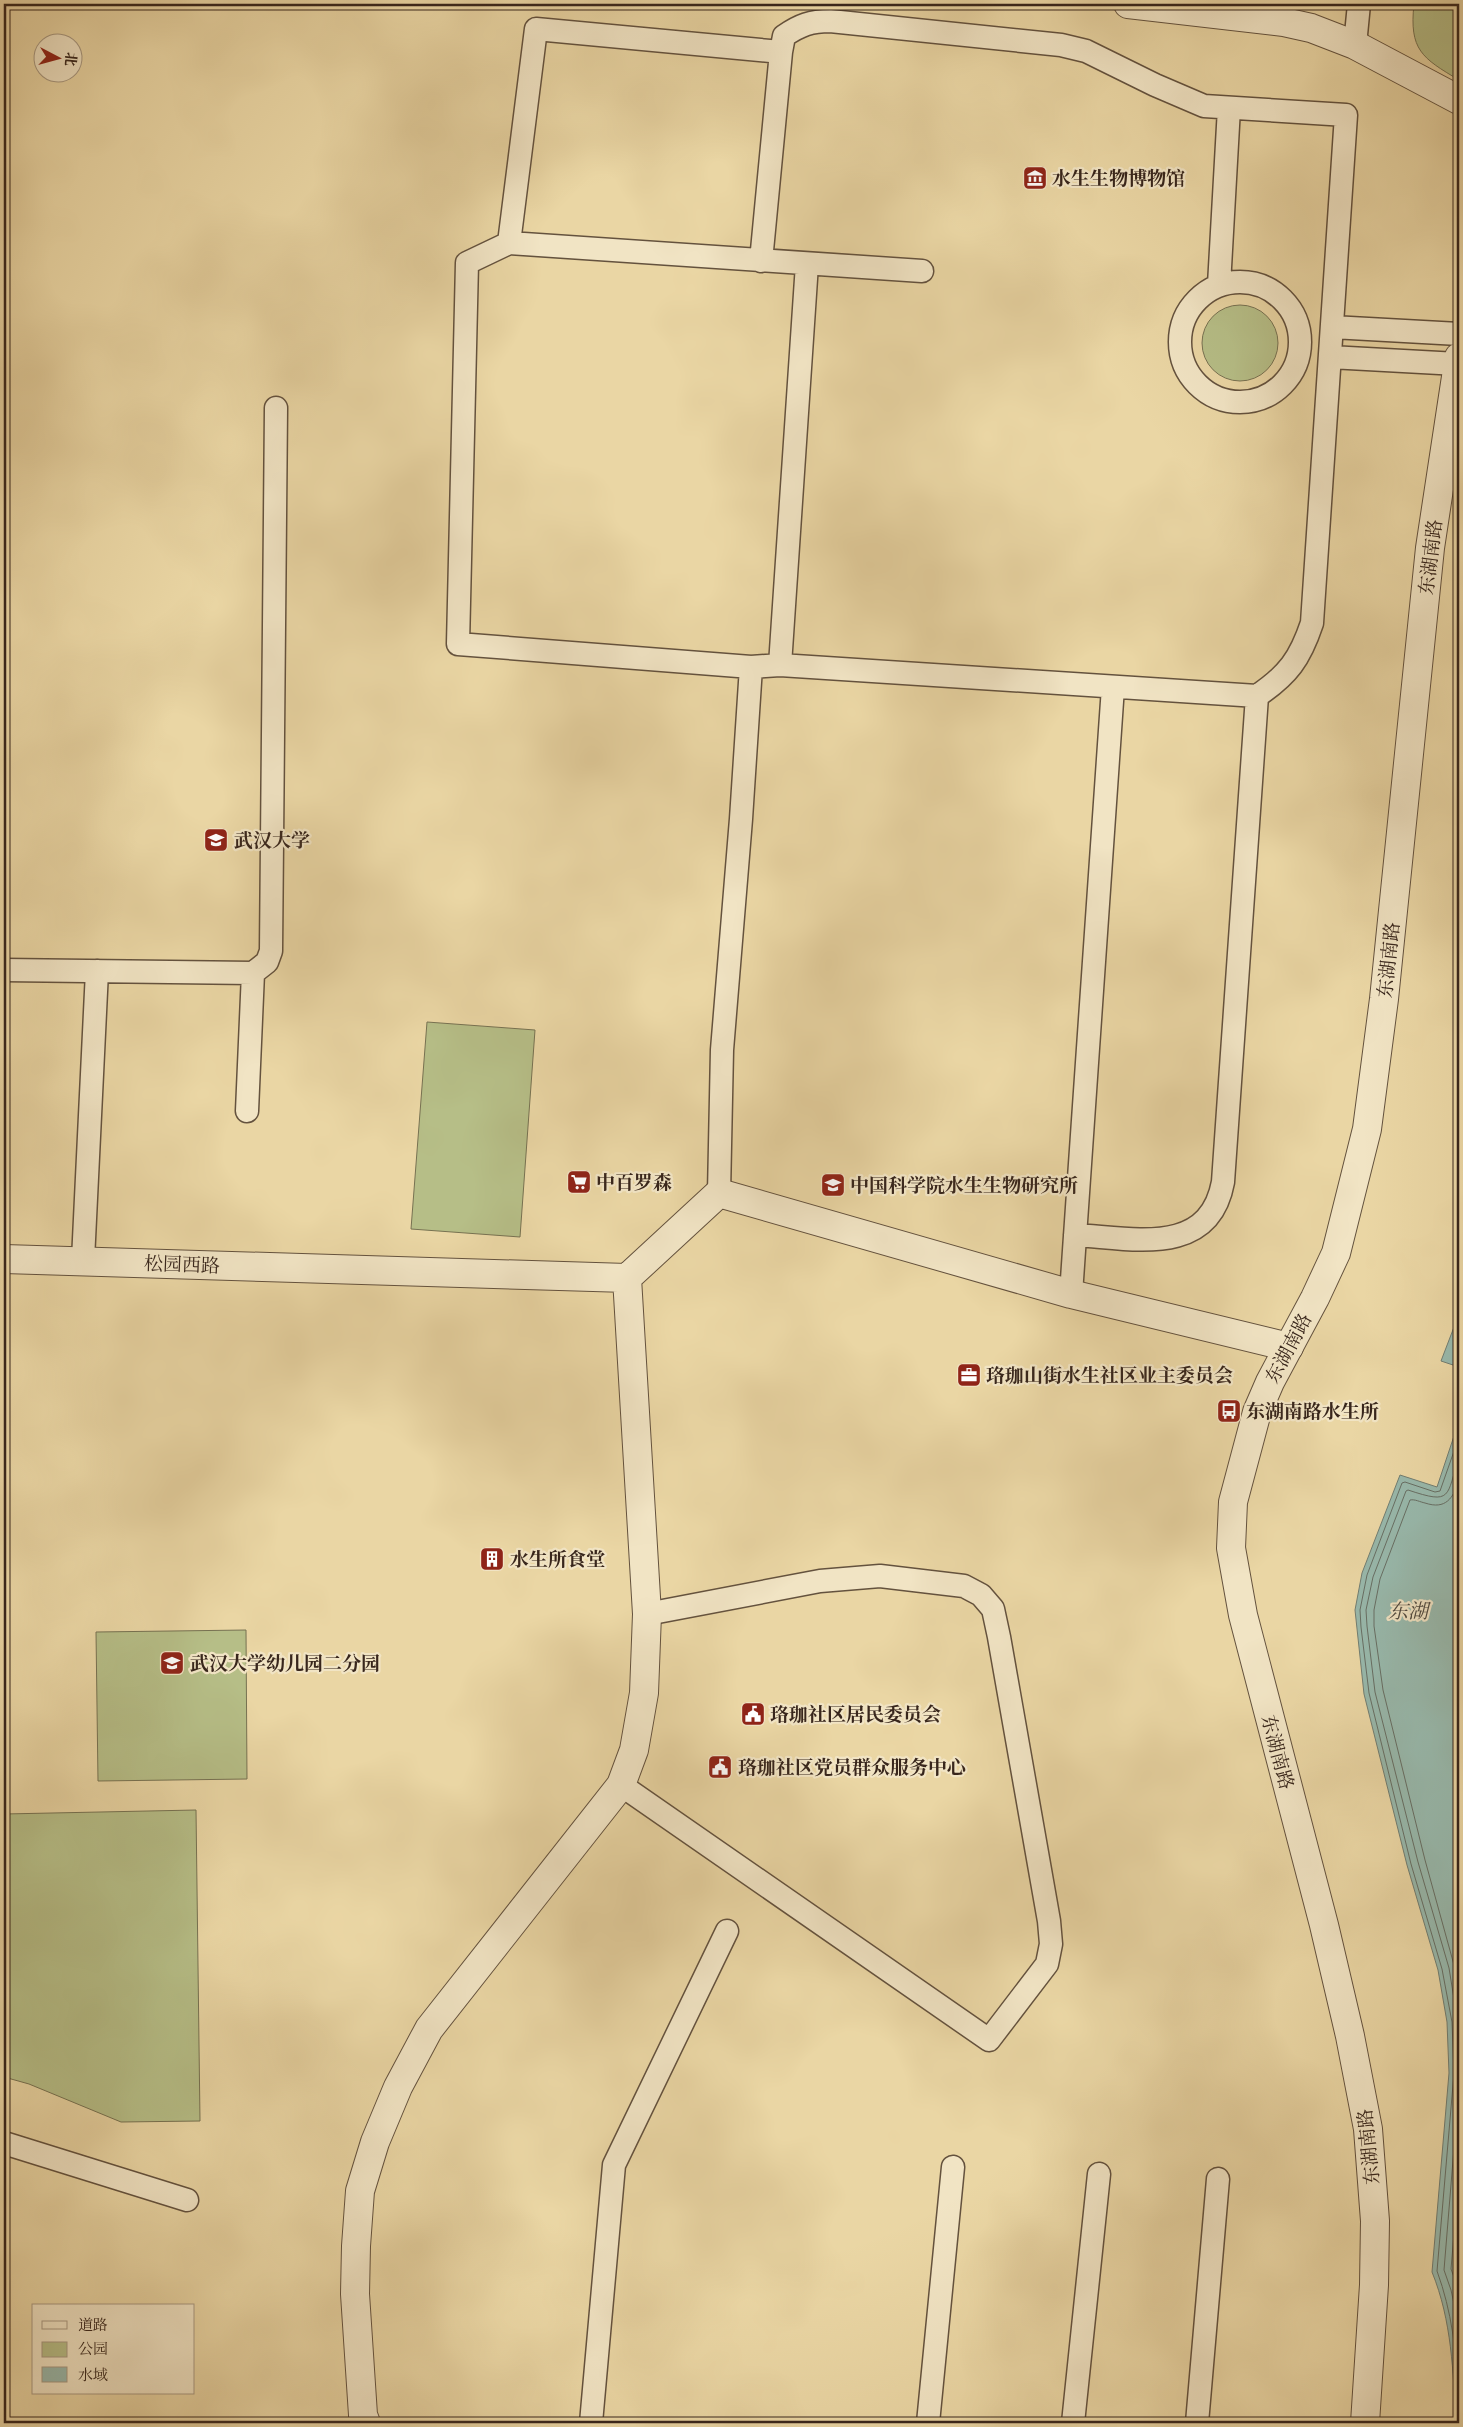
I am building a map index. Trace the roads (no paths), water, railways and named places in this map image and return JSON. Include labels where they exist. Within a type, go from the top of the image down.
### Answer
[{"type":"street","points":[[1128,4],[1284,22],[1311,28],[1355,45],[1459,100]]},
{"type":"street","name":"东湖南路","points":[[1366,2423],[1374,2285],[1374,2221],[1368,2129],[1350,2036],[1324,1925],[1243,1615],[1231,1548],[1233,1502],[1257,1412],[1270,1382],[1336,1253],[1367,1129],[1384,999],[1430,548],[1459,360]]},
{"type":"street","points":[[366,2423],[363,2416],[355,2294],[360,2191],[374,2142],[398,2087],[429,2029],[621,1784],[634,1750],[644,1693],[647,1614],[627,1278],[719,1193],[1071,1294],[1289,1347]]},
{"type":"street","name":"松园西路","points":[[4,1259],[627,1278]]},
{"type":"lane","points":[[1355,45],[1359,4]]},
{"type":"lane","points":[[761,261],[780,52],[784,36],[797,26],[811,21],[830,21],[1061,45],[1086,51],[1155,85],[1204,106],[1346,115],[1312,623],[1304,648],[1290,668],[1274,685],[1257,696],[780,665],[751,667],[458,644],[467,263],[509,243],[761,261],[922,271]]},
{"type":"lane","points":[[509,243],[536,29],[780,52]]},
{"type":"lane","points":[[1219,286],[1229,108]]},
{"type":"lane","points":[[780,665],[807,264]]},
{"type":"lane","points":[[1237,282],[1255,284],[1272,292],[1286,304],[1296,320],[1300,338],[1299,347],[1297,359],[1288,377],[1274,392],[1255,400],[1234,402],[1215,397],[1198,385],[1186,369],[1180,349],[1181,329],[1189,310],[1203,295],[1219,286],[1237,282]]},
{"type":"lane","points":[[1299,347],[1459,334]]},
{"type":"lane","points":[[1331,344],[1459,360]]},
{"type":"lane","points":[[4,970],[253,973],[267,962],[271,951],[276,408]]},
{"type":"lane","points":[[719,1193],[722,1050],[741,819],[751,667]]},
{"type":"lane","points":[[1071,1294],[1113,686]]},
{"type":"lane","points":[[1075,1235],[1157,1239],[1180,1236],[1202,1225],[1220,1200],[1223,1182],[1257,696]]},
{"type":"lane","points":[[84,1260],[98,971]]},
{"type":"lane","points":[[247,1111],[253,973]]},
{"type":"lane","points":[[621,1784],[989,2040],[1047,1964],[1051,1944],[1048,1921],[999,1638],[993,1609],[981,1595],[964,1586],[880,1576],[820,1581],[647,1614]]},
{"type":"lane","points":[[591,2423],[614,2165],[727,1931]]},
{"type":"lane","points":[[4,2143],[187,2200]]},
{"type":"lane","points":[[928,2423],[952,2167]]},
{"type":"lane","points":[[1073,2423],[1099,2174]]},
{"type":"lane","points":[[1197,2423],[1218,2179]]},
{"type":"water","points":[[1459,1314],[1459,1367],[1441,1361]]},
{"type":"water","name":"东湖","points":[[1459,1421],[1459,2423],[1456,2423],[1448,2328],[1439,2290],[1432,2272],[1449,2073],[1447,2022],[1438,1970],[1407,1865],[1364,1694],[1355,1610],[1362,1573],[1400,1475],[1437,1487]]},
{"type":"place","name":"水生生物博物馆","points":[[1035,178]]},
{"type":"place","name":"武汉大学","points":[[216,840]]},
{"type":"place","name":"中百罗森","points":[[579,1182]]},
{"type":"place","name":"中国科学院水生生物研究所","points":[[833,1185]]},
{"type":"place","name":"珞珈山街水生社区业主委员会","points":[[969,1375]]},
{"type":"place","name":"东湖南路水生所","points":[[1229,1411]]},
{"type":"place","name":"水生所食堂","points":[[492,1559]]},
{"type":"place","name":"武汉大学幼儿园二分园","points":[[172,1663]]},
{"type":"place","name":"珞珈社区居民委员会","points":[[753,1714]]},
{"type":"place","name":"珞珈社区党员群众服务中心","points":[[720,1767]]}]
